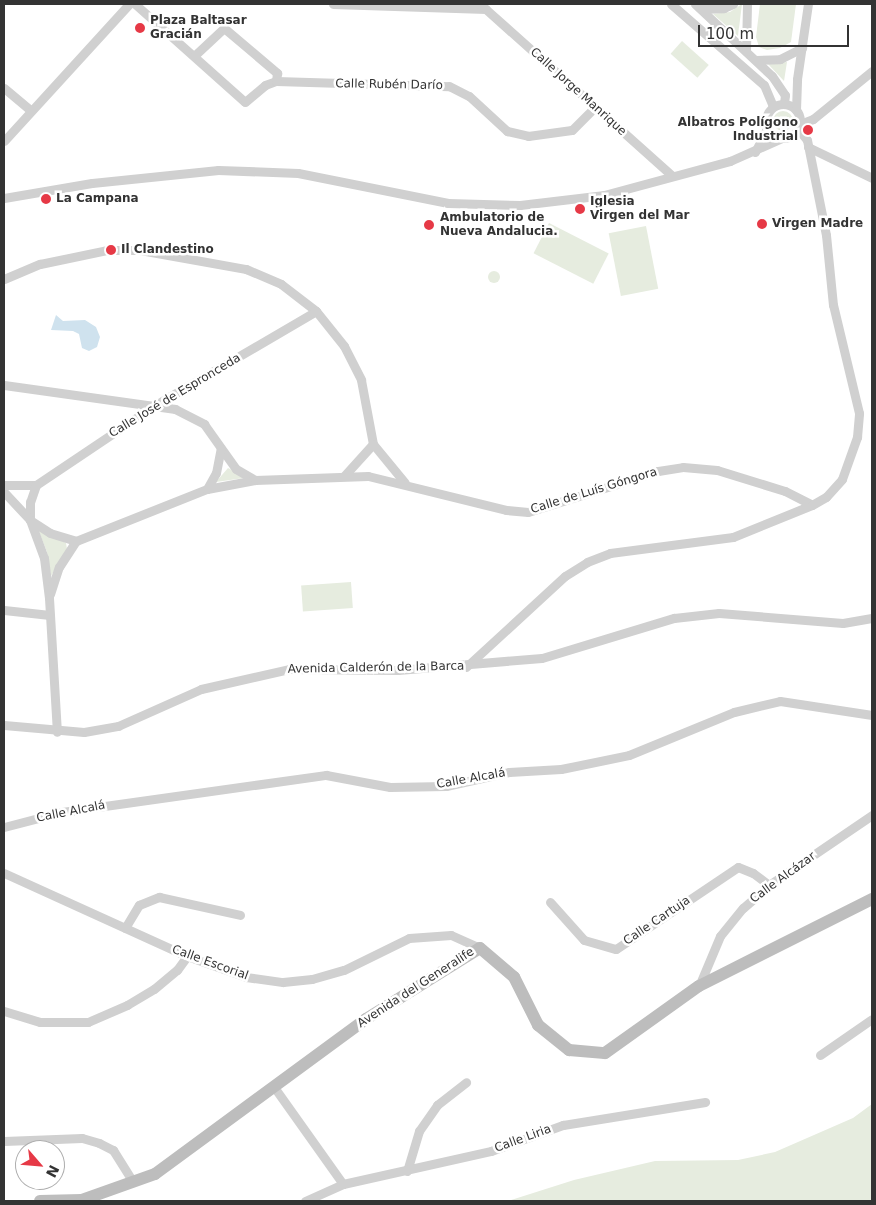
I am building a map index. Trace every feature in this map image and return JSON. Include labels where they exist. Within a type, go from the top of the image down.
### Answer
[{"type":"street","points":[[4,141],[129,4]]},
{"type":"street","points":[[135,4],[245,102],[276,81],[277,73],[224,28],[194,56]]},
{"type":"street","name":"Calle Jorge Manrique","points":[[334,4],[483,6],[671,175]]},
{"type":"street","points":[[671,4],[764,85],[773,106]]},
{"type":"street","points":[[698,7],[724,8],[733,4]]},
{"type":"street","points":[[746,51],[748,4]]},
{"type":"street","points":[[466,667],[565,576],[587,562],[610,553],[733,537],[812,505],[826,497],[842,479],[857,437],[859,414],[833,305],[826,235],[808,147],[799,126],[796,110],[797,79],[808,4]]},
{"type":"street","points":[[698,7],[756,60],[782,89],[786,104]]},
{"type":"street","points":[[756,60],[780,59],[802,48]]},
{"type":"street","points":[[4,198],[92,183],[218,170],[298,173],[448,202],[520,205],[604,195],[755,152],[782,138],[790,136],[799,126],[813,120],[872,71]]},
{"type":"street","points":[[786,104],[797,79]]},
{"type":"street","name":"Calle Rubén Darío","points":[[276,81],[449,86],[469,96],[516,135],[572,130],[595,107]]},
{"type":"street","points":[[4,88],[31,112]]},
{"type":"street","points":[[755,152],[767,128],[766,116],[773,106],[786,104],[796,110]]},
{"type":"street","points":[[767,128],[774,136],[782,138]]},
{"type":"street","points":[[808,147],[872,178]]},
{"type":"street","points":[[4,279],[40,264],[107,250],[140,250],[178,255],[266,276],[295,293],[316,312],[354,364],[361,380],[373,444],[405,484]]},
{"type":"street","name":"Calle José de Espronceda","points":[[36,485],[152,407],[316,312]]},
{"type":"street","points":[[4,385],[175,409],[190,415],[204,424],[236,469],[255,480]]},
{"type":"street","points":[[344,476],[373,444]]},
{"type":"street","points":[[207,489],[216,473],[221,448]]},
{"type":"street","name":"Calle de Luís Góngora","points":[[76,541],[207,489],[255,480],[344,476],[405,484],[506,510],[528,512],[658,471],[684,467],[717,470],[785,491],[812,505]]},
{"type":"street","points":[[4,485],[36,485],[30,502],[30,520],[44,558],[49,598],[57,732]]},
{"type":"street","points":[[4,492],[30,520],[50,533],[76,541],[59,567],[49,598]]},
{"type":"street","points":[[4,610],[50,615]]},
{"type":"street","name":"Avenida Calderón de la Barca","points":[[4,725],[57,732],[84,732],[118,726],[201,689],[289,669],[398,670],[466,667],[542,658],[674,618],[719,613],[843,623],[872,618]]},
{"type":"street","name":"Calle Alcalá","points":[[4,827],[62,812],[326,775],[390,787],[437,786],[509,772],[561,769],[628,756],[734,712],[780,701],[872,715]]},
{"type":"street","name":"Calle Alcázar","points":[[699,986],[720,936],[743,908],[769,885],[872,815]]},
{"type":"street","name":"Calle Cartuja","points":[[550,902],[584,940],[616,949],[738,867],[753,873],[769,885]]},
{"type":"street","name":"Calle Escorial","points":[[4,873],[187,956],[246,977],[283,982],[312,979],[344,970],[409,938],[451,935],[480,948]]},
{"type":"street","points":[[125,928],[138,905],[160,897],[240,915]]},
{"type":"street","name":"Avenida del Generalife","points":[[40,1201],[82,1200],[155,1174],[366,1019],[480,948],[514,977],[538,1026],[569,1050],[605,1053],[699,986],[872,899]]},
{"type":"street","points":[[4,1011],[40,1022],[88,1022],[127,1005],[154,989],[177,970],[187,956]]},
{"type":"street","points":[[820,1055],[872,1020]]},
{"type":"street","points":[[407,1171],[419,1130],[437,1105],[466,1082]]},
{"type":"street","points":[[274,1087],[343,1184]]},
{"type":"street","name":"Calle Liria","points":[[304,1201],[343,1184],[491,1151],[563,1125],[705,1102]]},
{"type":"street","points":[[4,1141],[82,1138],[99,1143],[113,1150],[133,1182]]},
{"type":"shaded area","points":[[742,4],[738,36],[713,14],[730,12]]},
{"type":"shaded area","points":[[760,4],[796,4],[791,42],[780,48],[767,50],[759,47],[756,37]]},
{"type":"shaded area","points":[[682,41],[709,65],[697,78],[671,54]]},
{"type":"shaded area","points":[[787,62],[784,81],[768,64]]},
{"type":"shaded area","points":[[783,111],[790,114],[793,121],[790,128],[783,131],[776,128],[773,121],[776,114]]},
{"type":"shaded area","points":[[549,223],[609,253],[593,284],[534,253]]},
{"type":"shaded area","points":[[646,226],[658,289],[621,296],[609,233]]},
{"type":"shaded area","points":[[494,271],[500,277],[494,283],[488,277]]},
{"type":"shaded area","points":[[228,468],[230,469],[244,478],[216,482]]},
{"type":"shaded area","points":[[38,529],[66,543],[67,549],[51,576],[47,552]]},
{"type":"shaded area","points":[[351,582],[353,608],[303,611],[301,585]]},
{"type":"shaded area","points":[[872,1104],[872,1201],[508,1201],[574,1180],[655,1161],[738,1160],[775,1152],[853,1118]]},
{"type":"water","points":[[56,315],[63,321],[85,320],[96,327],[100,337],[97,347],[89,351],[82,348],[79,334],[73,331],[51,330]]},
{"type":"place","name":"Plaza Baltasar Gracián","points":[[140,28]]},
{"type":"place","name":"Albatros Polígono Industrial","points":[[808,130]]},
{"type":"place","name":"La Campana","points":[[46,199]]},
{"type":"place","name":"Iglesia Virgen del Mar","points":[[580,209]]},
{"type":"place","name":"Virgen Madre","points":[[762,224]]},
{"type":"place","name":"Ambulatorio de Nueva Andalucia.","points":[[429,225]]},
{"type":"place","name":"Il Clandestino","points":[[111,250]]}]
